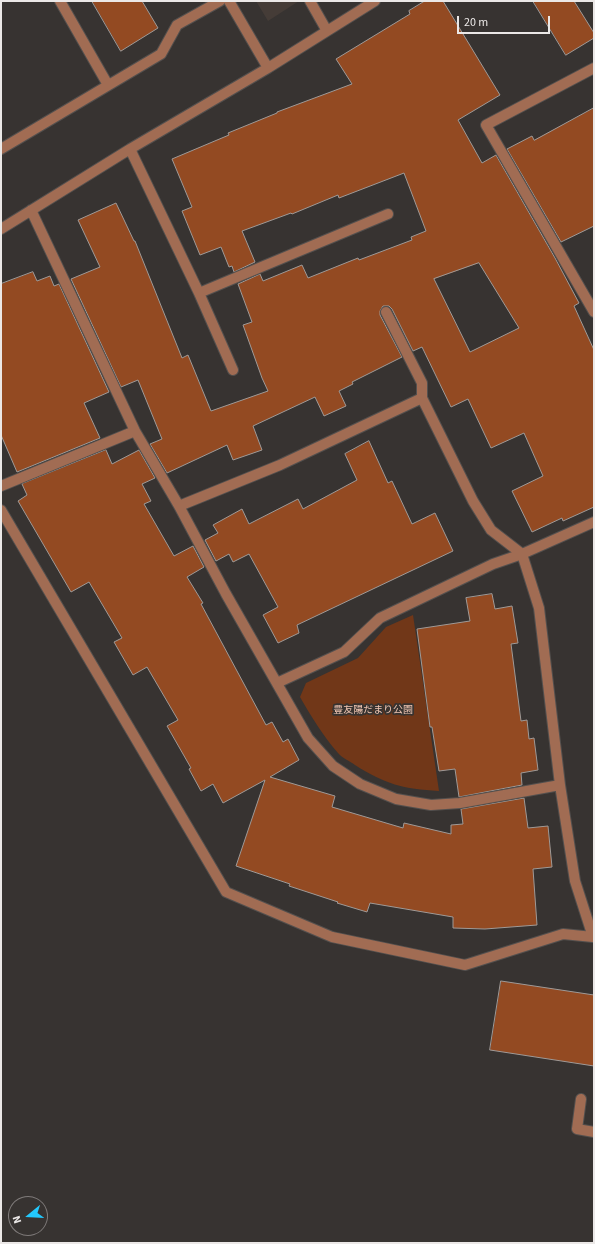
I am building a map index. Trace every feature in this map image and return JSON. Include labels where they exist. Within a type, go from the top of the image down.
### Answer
[{"type":"street","points":[[60,1],[108,85]]},
{"type":"street","points":[[1,149],[160,54],[177,26],[220,1]]},
{"type":"street","points":[[230,1],[268,68]]},
{"type":"street","points":[[310,1],[327,31]]},
{"type":"street","points":[[1,229],[130,149],[268,68],[375,1]]},
{"type":"street","points":[[594,68],[486,125],[594,312]]},
{"type":"street","points":[[130,149],[199,293],[233,370]]},
{"type":"street","points":[[31,210],[136,431],[308,738],[333,766],[360,784],[396,798],[431,805],[453,803],[560,785]]},
{"type":"street","points":[[199,293],[388,214]]},
{"type":"street","points":[[1,510],[226,892],[332,937],[465,965],[563,934],[593,937],[575,881],[560,785],[539,608],[522,554],[491,530],[473,501],[422,398],[422,383],[386,312]]},
{"type":"street","points":[[179,506],[280,465],[422,398]]},
{"type":"street","points":[[1,486],[136,431]]},
{"type":"street","points":[[277,683],[344,652],[380,618],[493,564],[522,554],[594,522]]},
{"type":"street","points":[[581,1099],[577,1129],[594,1132]]},
{"type":"shaded area","points":[[256,1],[299,1],[268,21]]},
{"type":"green space","name":"豊友陽だまり公園","points":[[413,615],[439,791],[415,789],[385,781],[344,758],[338,753],[322,733],[300,697],[306,683],[358,658],[386,627]]},
{"type":"building","points":[[92,1],[142,1],[158,28],[121,51]]},
{"type":"building","points":[[425,1],[443,1],[500,95],[458,120],[482,163],[496,155],[579,303],[574,306],[594,350],[594,507],[563,521],[562,518],[532,532],[512,491],[543,476],[524,433],[491,448],[468,399],[451,407],[422,347],[413,351],[392,309],[389,306],[383,306],[380,311],[380,315],[402,357],[352,382],[353,384],[339,391],[346,406],[324,416],[315,397],[253,426],[262,450],[233,460],[227,445],[167,473],[150,444],[162,439],[138,380],[121,387],[71,279],[100,267],[78,220],[116,203],[135,241],[182,358],[188,355],[211,411],[268,391],[243,325],[252,322],[238,284],[260,274],[263,281],[302,265],[308,278],[358,258],[359,260],[412,240],[411,237],[426,231],[404,173],[339,198],[338,195],[292,214],[291,213],[242,231],[255,262],[234,272],[232,266],[229,267],[221,247],[200,255],[182,211],[192,207],[172,159],[229,135],[228,133],[277,112],[352,84],[336,59],[410,14],[409,11]],"holes":[[[479,263],[519,328],[470,352],[434,279]]]},
{"type":"building","points":[[533,1],[574,1],[594,33],[594,38],[566,55]]},
{"type":"building","points":[[594,108],[594,226],[561,242],[507,149],[532,136],[534,140]]},
{"type":"building","points":[[33,272],[37,281],[50,276],[54,286],[59,284],[109,392],[84,403],[100,438],[17,472],[1,435],[1,284]]},
{"type":"building","points":[[369,441],[388,483],[392,481],[412,524],[435,513],[453,551],[297,625],[299,633],[278,643],[263,615],[278,607],[249,554],[233,562],[229,554],[216,561],[205,540],[218,533],[213,525],[242,509],[249,524],[298,499],[303,509],[357,480],[345,454]]},
{"type":"building","points":[[106,450],[112,464],[139,450],[155,478],[142,484],[151,501],[144,504],[174,556],[193,546],[204,567],[187,577],[203,603],[201,604],[266,725],[272,722],[283,742],[288,739],[299,760],[270,777],[335,796],[332,807],[403,828],[404,823],[451,834],[451,825],[463,824],[461,809],[524,798],[528,828],[548,826],[552,867],[533,869],[537,925],[485,929],[453,928],[453,917],[370,903],[367,912],[337,903],[338,902],[289,886],[290,884],[236,866],[265,780],[223,803],[213,784],[201,791],[189,769],[191,768],[167,726],[178,720],[147,667],[133,675],[114,642],[122,638],[89,582],[71,592],[18,501],[27,495],[22,484]]},
{"type":"building","points":[[492,594],[495,609],[512,606],[518,643],[511,644],[521,721],[527,720],[529,739],[534,738],[538,770],[521,773],[522,785],[459,797],[455,769],[439,771],[432,727],[430,727],[417,629],[470,621],[466,598]]},
{"type":"building","points":[[501,981],[594,995],[594,1066],[490,1050]]}]
